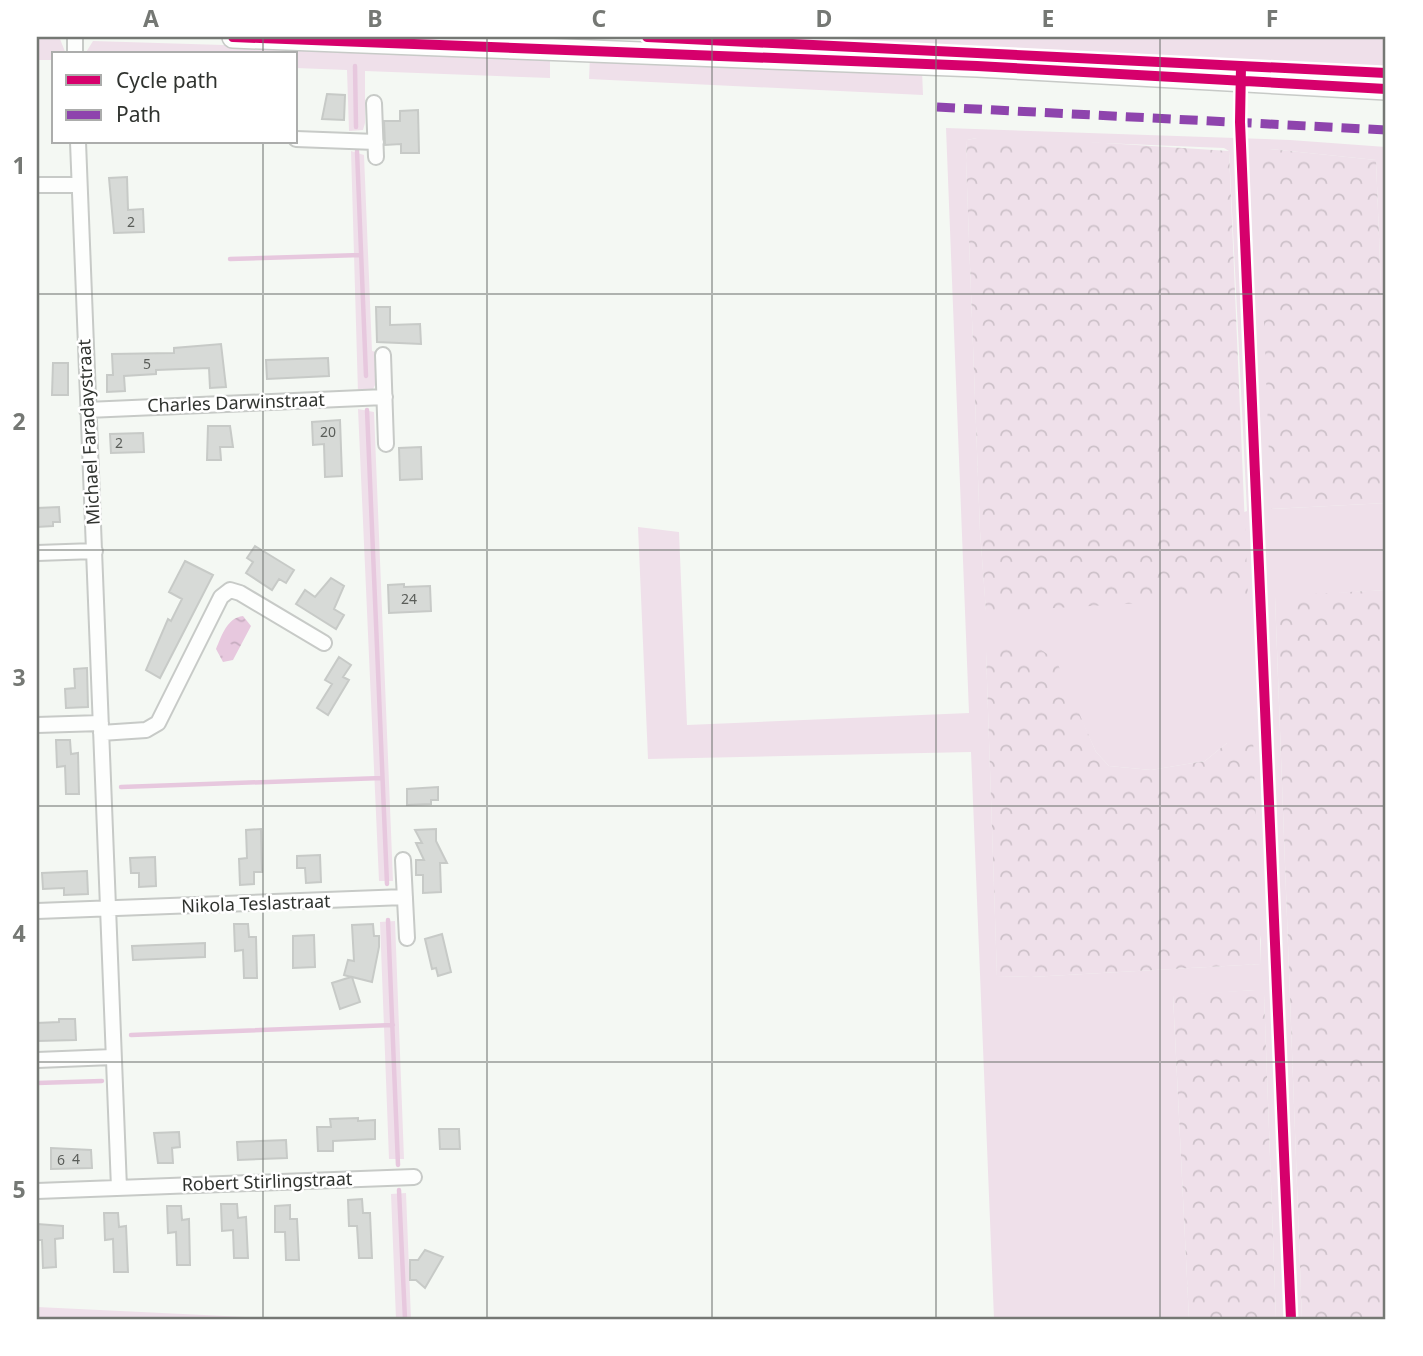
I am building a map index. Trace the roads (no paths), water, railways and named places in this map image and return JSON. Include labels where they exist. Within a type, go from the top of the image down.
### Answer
[{"type":"street","points":[[233,37],[976,65],[1386,89]]},
{"type":"street","points":[[374,103],[376,158]]},
{"type":"street","points":[[298,139],[376,142]]},
{"type":"street","name":"Michael Faradaystraat","points":[[78,144],[119,1188]]},
{"type":"street","points":[[37,185],[79,185]]},
{"type":"street","points":[[383,355],[386,444]]},
{"type":"street","name":"Charles Darwinstraat","points":[[88,410],[385,397]]},
{"type":"street","points":[[37,553],[95,551]]},
{"type":"street","points":[[37,725],[146,730],[158,723],[221,597],[229,590],[240,593],[324,643]]},
{"type":"street","points":[[403,860],[407,938]]},
{"type":"street","name":"Nikola Teslastraat","points":[[107,909],[405,897]]},
{"type":"street","points":[[37,911],[107,909]]},
{"type":"street","points":[[37,1060],[113,1057]]},
{"type":"street","name":"Robert Stirlingstraat","points":[[37,1191],[414,1177]]},
{"type":"water","points":[[243,616],[251,626],[233,660],[223,662],[216,649],[229,624],[237,617]]},
{"type":"waterway","points":[[355,66],[356,127]]},
{"type":"waterway","points":[[357,151],[366,376]]},
{"type":"waterway","points":[[230,259],[361,255]]},
{"type":"waterway","points":[[367,410],[387,884]]},
{"type":"waterway","points":[[121,787],[382,778]]},
{"type":"waterway","points":[[388,920],[398,1165]]},
{"type":"waterway","points":[[131,1035],[393,1025]]},
{"type":"waterway","points":[[37,1083],[102,1081]]},
{"type":"waterway","points":[[399,1190],[405,1319]]}]
